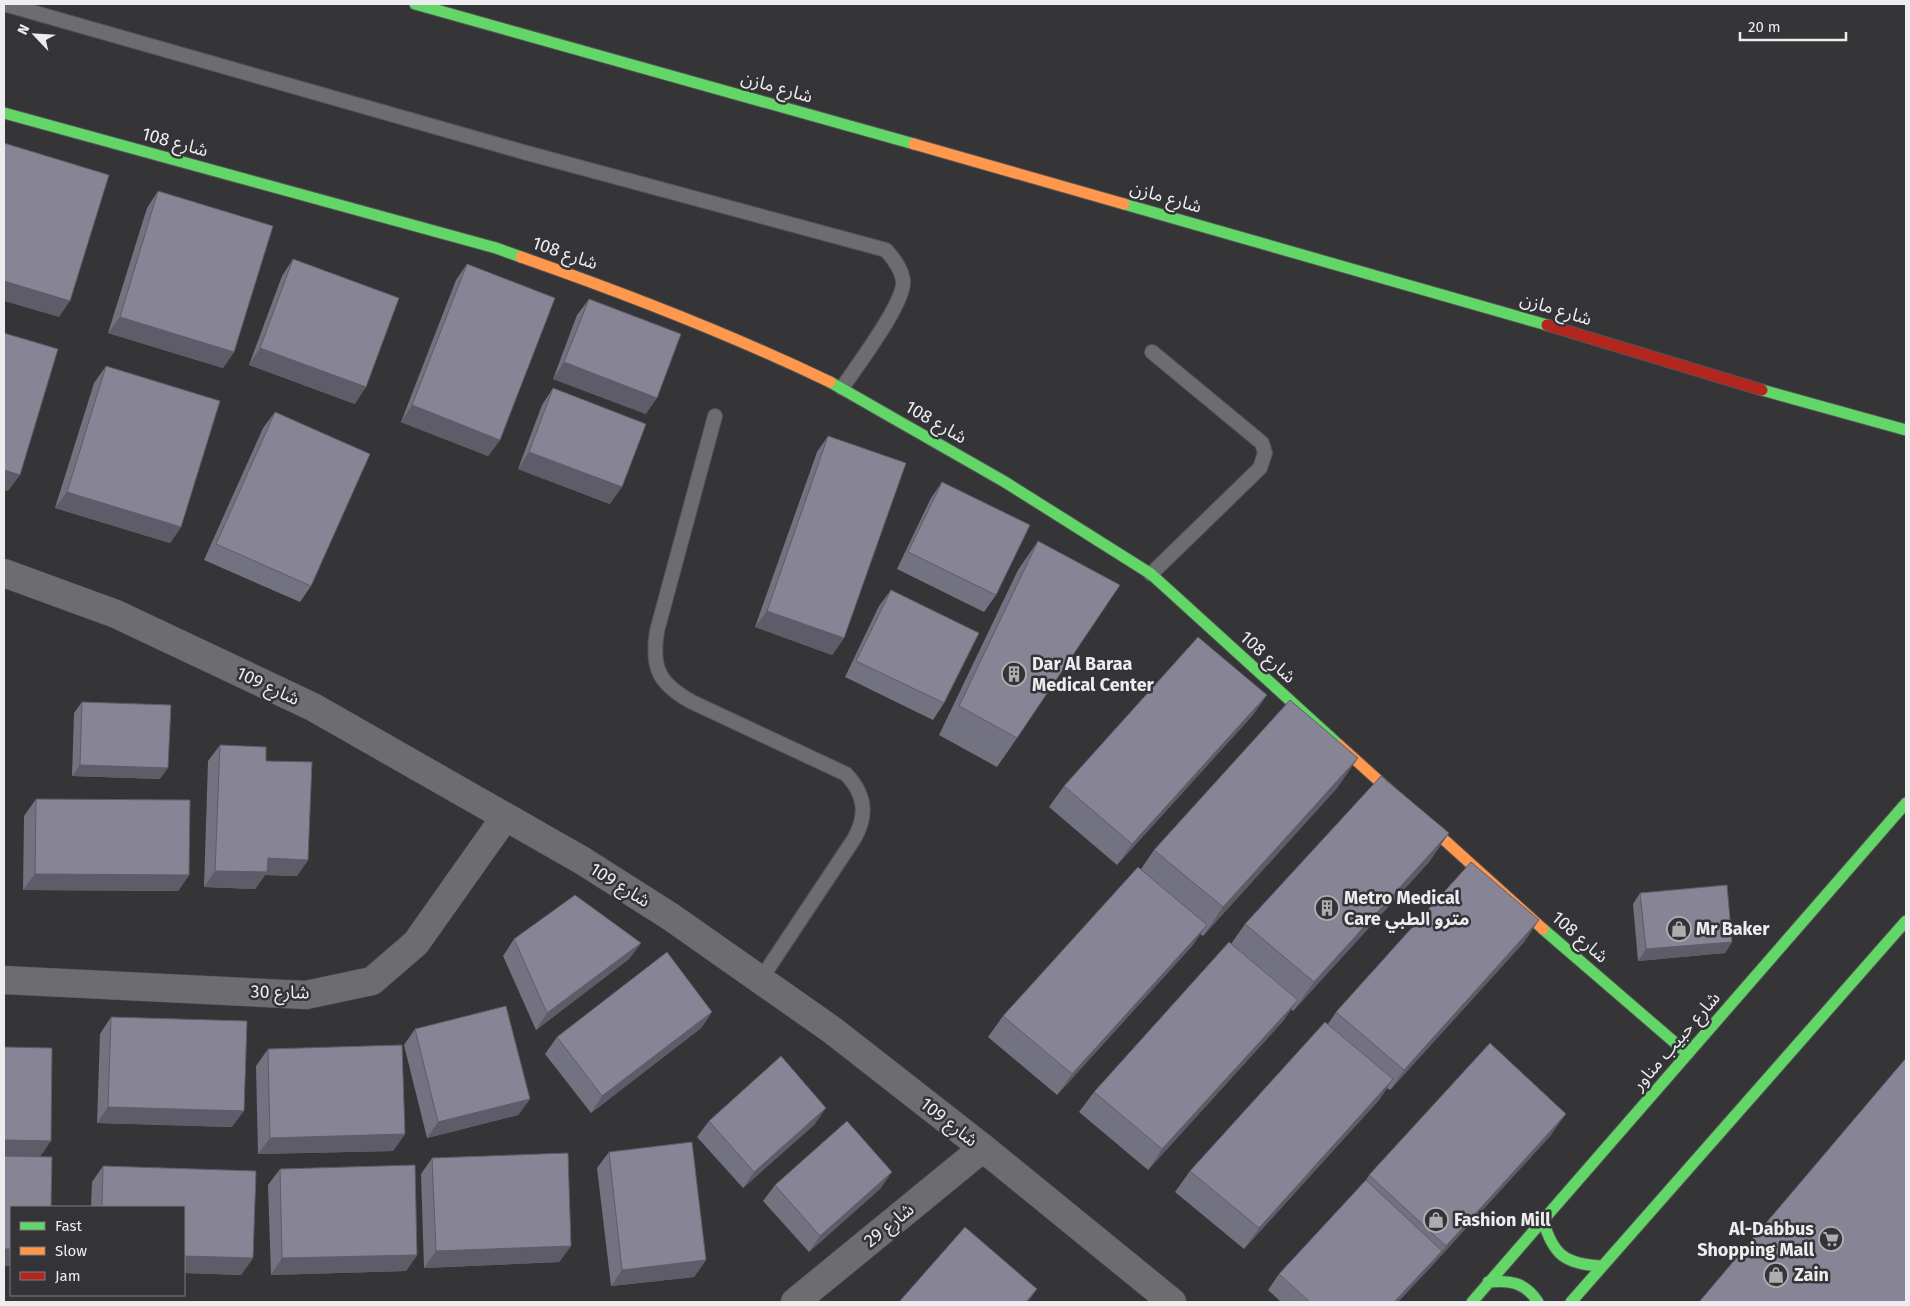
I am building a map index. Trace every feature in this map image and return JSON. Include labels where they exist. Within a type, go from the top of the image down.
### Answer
[{"type":"street","name":"شارع مازن","points":[[415,4],[1398,280],[1820,407],[1906,430]]},
{"type":"street","name":"شارع 108","points":[[4,113],[496,248],[636,296],[755,346],[842,388],[1005,482],[1151,574],[1544,930],[1688,1054]]},
{"type":"street","points":[[1820,407],[1887,429],[1906,444]]},
{"type":"street","name":"شارع 109","points":[[4,573],[116,614],[313,706],[591,866],[671,917],[832,1030],[982,1148],[1172,1302]]},
{"type":"street","name":"شارع حبيب مناور","points":[[1472,1302],[1906,803]]},
{"type":"street","name":"شارع 30","points":[[4,980],[306,995],[372,981],[416,943],[505,817]]},
{"type":"street","points":[[1570,1302],[1906,921]]},
{"type":"street","name":"شارع 29","points":[[795,1302],[982,1148]]},
{"type":"street","points":[[1543,1220],[1548,1240],[1561,1257],[1580,1266],[1601,1266]]},
{"type":"street","points":[[1488,1282],[1512,1280],[1533,1292],[1538,1302]]},
{"type":"lane","points":[[4,4],[517,150],[886,250],[897,264],[903,282],[897,304],[842,388]]},
{"type":"lane","points":[[1151,574],[1260,468],[1265,453],[1262,443],[1152,352]]},
{"type":"lane","points":[[715,416],[657,631],[653,653],[659,674],[672,691],[692,702],[846,774],[856,784],[862,798],[864,812],[861,827],[854,839],[761,979]]},
{"type":"building","points":[[4,143],[109,175],[70,301],[4,281]]},
{"type":"building","points":[[158,191],[273,226],[234,352],[120,317]]},
{"type":"building","points":[[293,259],[399,298],[366,387],[260,348]]},
{"type":"building","points":[[467,264],[555,298],[500,440],[412,405]]},
{"type":"building","points":[[589,299],[681,334],[657,398],[564,362]]},
{"type":"building","points":[[4,333],[58,349],[20,475],[4,470]]},
{"type":"building","points":[[106,366],[220,401],[181,527],[67,492]]},
{"type":"building","points":[[553,388],[646,424],[622,487],[529,452]]},
{"type":"building","points":[[275,412],[370,454],[311,586],[216,544]]},
{"type":"building","points":[[828,436],[906,463],[844,638],[767,611]]},
{"type":"building","points":[[942,482],[1030,525],[996,595],[908,552]]},
{"type":"building","name":"Dar Al Baraa Medical Center","points":[[1038,541],[1120,585],[1017,738],[959,706]]},
{"type":"building","points":[[891,590],[979,633],[944,703],[856,661]]},
{"type":"building","points":[[1198,637],[1267,695],[1132,844],[1064,786]]},
{"type":"building","points":[[1290,700],[1358,758],[1223,907],[1154,850]]},
{"type":"building","points":[[82,702],[171,705],[168,768],[80,765]]},
{"type":"building","points":[[220,745],[266,747],[266,761],[312,762],[308,860],[268,858],[267,872],[215,871]]},
{"type":"building","name":"Metro Medical Care مترو الطبي","points":[[1381,776],[1449,833],[1314,982],[1245,924]]},
{"type":"building","points":[[36,799],[190,800],[189,875],[35,874]]},
{"type":"building","points":[[1471,862],[1539,920],[1404,1070],[1336,1012]]},
{"type":"building","points":[[1138,867],[1207,925],[1072,1074],[1003,1016]]},
{"type":"building","name":"Mr Baker","points":[[1727,885],[1732,942],[1646,949],[1640,893]]},
{"type":"building","points":[[575,895],[641,943],[547,1013],[514,939]]},
{"type":"building","points":[[1229,942],[1298,1000],[1162,1149],[1094,1092]]},
{"type":"building","points":[[667,952],[712,1012],[602,1096],[557,1037]]},
{"type":"building","points":[[506,1006],[530,1099],[438,1122],[415,1029]]},
{"type":"building","points":[[111,1017],[247,1021],[244,1111],[108,1107]]},
{"type":"building","points":[[1325,1022],[1393,1079],[1259,1228],[1190,1171]]},
{"type":"building","points":[[1490,1043],[1566,1114],[1446,1246],[1369,1175]]},
{"type":"building","points":[[402,1045],[405,1134],[270,1138],[268,1049]]},
{"type":"building","points":[[4,1047],[52,1048],[51,1141],[4,1140]]},
{"type":"building","points":[[781,1056],[826,1108],[754,1172],[709,1121]]},
{"type":"building","name":"Al-Dabbus Shopping Mall","points":[[1906,1058],[1906,1302],[1699,1302]]},
{"type":"building","points":[[847,1121],[892,1172],[820,1236],[775,1185]]},
{"type":"building","points":[[692,1142],[706,1260],[622,1270],[609,1152]]},
{"type":"building","points":[[568,1153],[571,1246],[436,1251],[432,1158]]},
{"type":"building","points":[[4,1156],[52,1157],[51,1206],[10,1206],[10,1249],[4,1249]]},
{"type":"building","points":[[415,1165],[417,1255],[282,1258],[280,1169]]},
{"type":"building","points":[[103,1166],[256,1171],[253,1258],[185,1256],[185,1206],[102,1206]]},
{"type":"building","points":[[1366,1180],[1442,1251],[1394,1302],[1310,1302],[1279,1274]]},
{"type":"building","points":[[965,1227],[1037,1289],[1026,1302],[899,1302]]},
{"type":"traffic: fast","points":[[415,4],[914,144]]},
{"type":"traffic: fast","points":[[4,113],[496,248],[521,257]]},
{"type":"traffic: fast","points":[[1124,204],[1547,325]]},
{"type":"traffic: fast","points":[[830,382],[1005,482],[1151,574],[1339,745]]},
{"type":"traffic: fast","points":[[1762,390],[1906,430]]},
{"type":"traffic: fast","points":[[1472,1302],[1906,803]]},
{"type":"traffic: fast","points":[[1571,1302],[1906,921]]},
{"type":"traffic: fast","points":[[1543,929],[1688,1054]]},
{"type":"traffic: fast","points":[[1543,1220],[1551,1242],[1562,1255],[1578,1263],[1601,1266]]},
{"type":"traffic: fast","points":[[1488,1282],[1503,1281],[1522,1286],[1538,1302]]},
{"type":"traffic: slow","points":[[914,144],[1124,204]]},
{"type":"traffic: slow","points":[[521,257],[678,315],[830,382]]},
{"type":"traffic: slow","points":[[1339,745],[1543,929]]},
{"type":"traffic: jam","points":[[1547,325],[1762,390]]},
{"type":"place","name":"Dar Al Baraa Medical Center","points":[[1014,674]]},
{"type":"place","name":"Metro Medical Care مترو الطبي","points":[[1327,908]]},
{"type":"place","name":"Mr Baker","points":[[1679,929]]},
{"type":"place","name":"Fashion Mill","points":[[1436,1220]]},
{"type":"place","name":"Al-Dabbus Shopping Mall","points":[[1831,1239]]},
{"type":"place","name":"Zain","points":[[1776,1275]]}]
